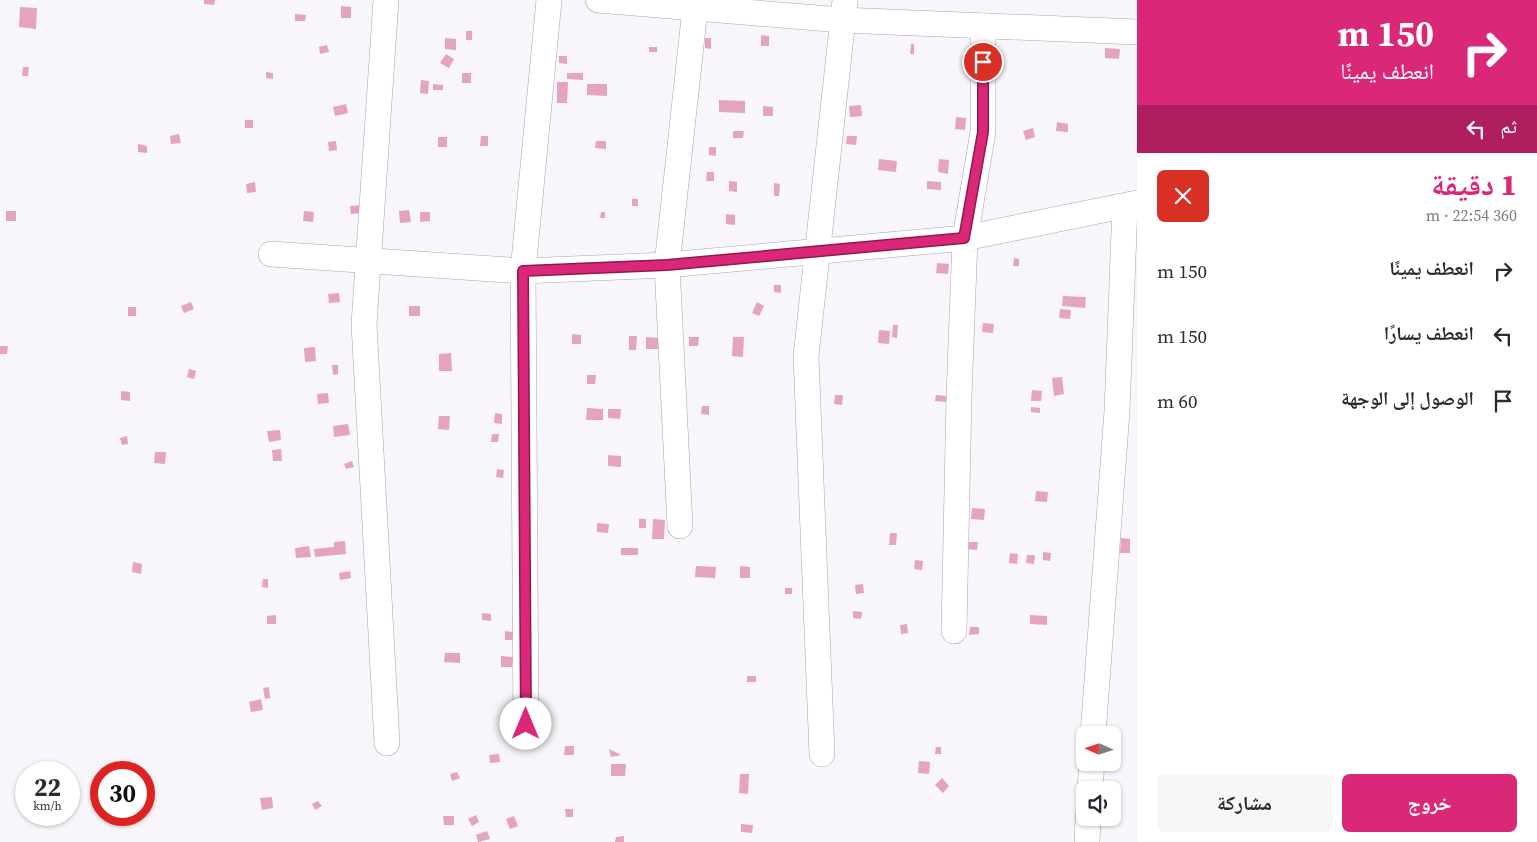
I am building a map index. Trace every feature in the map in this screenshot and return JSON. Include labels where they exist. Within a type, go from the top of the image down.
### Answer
[{"type":"street","points":[[386,0],[364,324],[387,742]]},
{"type":"street","points":[[526,724],[523,271],[549,0]]},
{"type":"street","points":[[598,0],[843,10],[983,26],[1137,32]]},
{"type":"street","points":[[680,526],[667,265],[696,4]]},
{"type":"street","points":[[822,754],[806,356],[843,10]]},
{"type":"street","points":[[954,631],[964,238],[983,132],[983,26]]},
{"type":"street","points":[[271,254],[523,271],[667,265],[964,238],[1131,204],[1095,726]]},
{"type":"street","points":[[1087,842],[1088,826]]},
{"type":"building","points":[[204,0],[215,0],[214,5],[204,4]]},
{"type":"building","points":[[341,6],[351,7],[351,18],[341,18]]},
{"type":"building","points":[[20,7],[37,8],[36,29],[19,27]]},
{"type":"building","points":[[295,14],[306,15],[305,21],[295,21]]},
{"type":"building","points":[[466,31],[472,31],[472,40],[466,40]]},
{"type":"building","points":[[761,35],[769,36],[769,46],[761,46]]},
{"type":"building","points":[[445,38],[456,39],[456,50],[445,49]]},
{"type":"building","points":[[705,38],[711,38],[711,49],[705,48]]},
{"type":"building","points":[[911,44],[914,44],[914,54],[910,54]]},
{"type":"building","points":[[327,45],[329,52],[320,54],[319,47]]},
{"type":"building","points":[[649,47],[657,47],[657,52],[649,52]]},
{"type":"building","points":[[1105,48],[1120,49],[1119,59],[1105,58]]},
{"type":"building","points":[[446,54],[454,59],[449,68],[440,63]]},
{"type":"building","points":[[559,56],[567,56],[567,64],[559,63]]},
{"type":"building","points":[[23,67],[29,67],[28,76],[22,76]]},
{"type":"building","points":[[266,72],[273,73],[273,79],[266,78]]},
{"type":"building","points":[[462,73],[471,73],[471,83],[462,83]]},
{"type":"building","points":[[567,73],[583,73],[583,80],[567,79]]},
{"type":"building","points":[[421,80],[429,81],[428,94],[420,93]]},
{"type":"building","points":[[557,82],[568,82],[567,103],[557,103]]},
{"type":"building","points":[[433,84],[443,85],[443,90],[433,90]]},
{"type":"building","points":[[587,84],[607,84],[607,96],[587,95]]},
{"type":"building","points":[[719,100],[745,101],[745,113],[719,112]]},
{"type":"building","points":[[346,104],[348,113],[335,116],[333,107]]},
{"type":"building","points":[[861,105],[862,116],[850,117],[849,106]]},
{"type":"building","points":[[763,106],[773,107],[773,116],[763,116]]},
{"type":"building","points":[[956,117],[966,118],[965,130],[955,129]]},
{"type":"building","points":[[245,120],[253,120],[253,128],[245,128]]},
{"type":"building","points":[[1057,122],[1068,124],[1068,132],[1056,131]]},
{"type":"building","points":[[1033,128],[1035,137],[1026,140],[1023,131]]},
{"type":"building","points":[[733,131],[744,131],[743,138],[733,138]]},
{"type":"building","points":[[179,134],[181,143],[171,144],[170,136]]},
{"type":"building","points":[[481,136],[488,136],[488,146],[480,146]]},
{"type":"building","points":[[847,136],[857,136],[856,145],[846,144]]},
{"type":"building","points":[[438,137],[447,137],[447,147],[438,147]]},
{"type":"building","points":[[336,141],[337,150],[329,151],[328,142]]},
{"type":"building","points":[[596,141],[606,141],[606,149],[595,148]]},
{"type":"building","points":[[138,144],[147,146],[147,153],[138,152]]},
{"type":"building","points":[[709,147],[716,147],[716,156],[709,155]]},
{"type":"building","points":[[879,159],[897,161],[896,172],[878,170]]},
{"type":"building","points":[[939,159],[949,160],[948,174],[938,172]]},
{"type":"building","points":[[707,172],[714,172],[714,181],[706,181]]},
{"type":"building","points":[[729,181],[737,182],[737,192],[729,191]]},
{"type":"building","points":[[927,181],[941,182],[941,190],[927,189]]},
{"type":"building","points":[[255,182],[256,192],[247,193],[246,184]]},
{"type":"building","points":[[774,183],[780,184],[779,196],[774,196]]},
{"type":"building","points":[[632,199],[638,199],[638,206],[632,206]]},
{"type":"building","points":[[363,205],[363,213],[351,214],[350,206]]},
{"type":"building","points":[[409,210],[411,222],[400,223],[399,211]]},
{"type":"building","points":[[6,211],[16,211],[16,221],[6,221]]},
{"type":"building","points":[[304,211],[314,212],[313,222],[303,221]]},
{"type":"building","points":[[420,212],[430,212],[430,221],[420,222]]},
{"type":"building","points":[[601,212],[605,212],[605,218],[600,218]]},
{"type":"building","points":[[726,214],[735,215],[735,225],[726,224]]},
{"type":"building","points":[[1014,258],[1019,259],[1019,266],[1013,266]]},
{"type":"building","points":[[937,263],[949,264],[948,274],[936,273]]},
{"type":"building","points":[[774,285],[781,285],[781,293],[774,292]]},
{"type":"building","points":[[339,293],[340,302],[329,303],[328,294]]},
{"type":"building","points":[[1063,296],[1086,297],[1085,308],[1062,306]]},
{"type":"building","points":[[191,302],[194,309],[184,313],[181,306]]},
{"type":"building","points":[[757,302],[764,306],[759,316],[752,313]]},
{"type":"building","points":[[409,306],[420,306],[420,316],[409,316]]},
{"type":"building","points":[[128,307],[136,307],[136,316],[128,316]]},
{"type":"building","points":[[1060,309],[1071,310],[1070,319],[1059,318]]},
{"type":"building","points":[[983,323],[994,324],[993,333],[982,332]]},
{"type":"building","points":[[893,325],[898,325],[897,338],[892,337]]},
{"type":"building","points":[[879,330],[890,331],[889,344],[878,343]]},
{"type":"building","points":[[572,334],[581,335],[581,344],[572,344]]},
{"type":"building","points":[[629,336],[637,336],[636,350],[629,350]]},
{"type":"building","points":[[646,337],[659,338],[659,349],[646,349]]},
{"type":"building","points":[[689,337],[699,337],[698,346],[689,346]]},
{"type":"building","points":[[733,337],[744,337],[743,357],[732,356]]},
{"type":"building","points":[[0,346],[8,346],[7,354],[0,354]]},
{"type":"building","points":[[315,347],[316,361],[305,362],[304,348]]},
{"type":"building","points":[[451,353],[452,371],[439,371],[439,354]]},
{"type":"building","points":[[332,365],[338,365],[338,374],[333,375]]},
{"type":"building","points":[[189,369],[196,371],[194,379],[187,377]]},
{"type":"building","points":[[587,375],[596,375],[595,384],[587,384]]},
{"type":"building","points":[[1062,377],[1064,394],[1054,396],[1052,378]]},
{"type":"building","points":[[1032,390],[1042,391],[1041,401],[1031,401]]},
{"type":"building","points":[[121,391],[130,392],[130,401],[121,400]]},
{"type":"building","points":[[328,393],[329,403],[318,404],[317,394]]},
{"type":"building","points":[[835,395],[843,395],[842,405],[834,404]]},
{"type":"building","points":[[936,395],[947,396],[946,402],[935,401]]},
{"type":"building","points":[[702,406],[709,406],[709,415],[701,414]]},
{"type":"building","points":[[1031,407],[1040,408],[1040,413],[1031,412]]},
{"type":"building","points":[[587,408],[603,409],[603,420],[586,420]]},
{"type":"building","points":[[608,409],[621,409],[620,419],[608,418]]},
{"type":"building","points":[[495,413],[502,414],[502,424],[494,423]]},
{"type":"building","points":[[439,416],[450,416],[449,430],[438,429]]},
{"type":"building","points":[[348,424],[350,435],[334,437],[333,426]]},
{"type":"building","points":[[280,430],[281,440],[269,442],[267,431]]},
{"type":"building","points":[[492,434],[499,434],[498,442],[491,442]]},
{"type":"building","points":[[127,436],[128,444],[122,445],[120,438]]},
{"type":"building","points":[[281,449],[282,461],[273,461],[272,450]]},
{"type":"building","points":[[155,452],[166,452],[165,464],[154,463]]},
{"type":"building","points":[[608,455],[621,456],[621,467],[608,466]]},
{"type":"building","points":[[352,461],[354,467],[346,469],[344,464]]},
{"type":"building","points":[[497,469],[504,470],[503,478],[496,477]]},
{"type":"building","points":[[1036,491],[1048,492],[1047,502],[1035,501]]},
{"type":"building","points":[[972,508],[985,509],[984,520],[971,519]]},
{"type":"building","points":[[639,519],[646,519],[646,528],[639,528]]},
{"type":"building","points":[[653,519],[665,520],[664,539],[652,539]]},
{"type":"building","points":[[597,523],[609,524],[608,533],[597,532]]},
{"type":"building","points":[[890,533],[897,533],[896,545],[889,545]]},
{"type":"building","points":[[1121,538],[1130,539],[1130,553],[1120,553]]},
{"type":"building","points":[[345,541],[346,554],[315,557],[314,549],[334,547],[334,542]]},
{"type":"building","points":[[968,542],[978,542],[977,550],[967,549]]},
{"type":"building","points":[[309,546],[311,557],[296,558],[295,548]]},
{"type":"building","points":[[621,548],[638,548],[638,555],[621,555]]},
{"type":"building","points":[[1043,552],[1051,553],[1050,561],[1043,560]]},
{"type":"building","points":[[1010,553],[1018,554],[1017,564],[1009,563]]},
{"type":"building","points":[[1027,555],[1035,555],[1034,564],[1026,563]]},
{"type":"building","points":[[915,560],[923,561],[922,570],[914,569]]},
{"type":"building","points":[[133,562],[142,564],[141,574],[132,572]]},
{"type":"building","points":[[696,566],[716,567],[715,578],[695,577]]},
{"type":"building","points":[[740,566],[750,567],[750,578],[740,578]]},
{"type":"building","points":[[350,571],[351,578],[340,580],[339,573]]},
{"type":"building","points":[[263,579],[268,579],[268,588],[262,587]]},
{"type":"building","points":[[863,584],[864,593],[856,594],[855,585]]},
{"type":"building","points":[[785,588],[792,588],[792,594],[785,594]]},
{"type":"building","points":[[853,611],[862,612],[861,619],[853,618]]},
{"type":"building","points":[[482,613],[491,614],[491,621],[482,620]]},
{"type":"building","points":[[276,615],[276,624],[267,624],[267,616]]},
{"type":"building","points":[[1030,615],[1047,616],[1047,625],[1030,624]]},
{"type":"building","points":[[907,624],[908,633],[901,634],[900,625]]},
{"type":"building","points":[[970,627],[979,627],[979,634],[969,635]]},
{"type":"building","points":[[505,631],[513,632],[512,640],[505,640]]},
{"type":"building","points":[[445,653],[460,653],[460,663],[444,662]]},
{"type":"building","points":[[501,656],[513,657],[512,667],[501,667]]},
{"type":"building","points":[[747,676],[756,676],[756,682],[747,682]]},
{"type":"building","points":[[269,687],[270,698],[265,699],[263,688]]},
{"type":"building","points":[[261,699],[263,710],[251,712],[249,702]]},
{"type":"building","points":[[565,746],[574,746],[574,755],[564,755]]},
{"type":"building","points":[[936,747],[941,747],[941,754],[935,754]]},
{"type":"building","points":[[609,749],[621,755],[611,757]]},
{"type":"building","points":[[499,754],[500,762],[490,763],[489,755]]},
{"type":"building","points":[[919,761],[930,762],[929,774],[918,773]]},
{"type":"building","points":[[611,764],[626,764],[625,776],[611,776]]},
{"type":"building","points":[[457,772],[460,778],[452,781],[450,774]]},
{"type":"building","points":[[740,774],[749,774],[748,794],[739,793]]},
{"type":"building","points":[[942,778],[949,786],[943,793],[935,785]]},
{"type":"building","points":[[272,797],[273,808],[262,810],[260,798]]},
{"type":"building","points":[[318,801],[322,806],[315,810],[312,804]]},
{"type":"building","points":[[565,809],[573,809],[573,817],[566,817]]},
{"type":"building","points":[[476,815],[479,822],[472,826],[468,819]]},
{"type":"building","points":[[443,816],[454,816],[454,825],[444,825]]},
{"type":"building","points":[[514,816],[518,826],[510,829],[506,819]]},
{"type":"building","points":[[741,824],[753,825],[752,833],[741,832]]},
{"type":"building","points":[[487,831],[490,839],[478,842],[476,835]]},
{"type":"building","points":[[624,836],[624,842],[615,842],[616,837]]},
{"type":"route","points":[[526,724],[523,271],[667,265],[964,238],[983,132],[983,62]]}]
